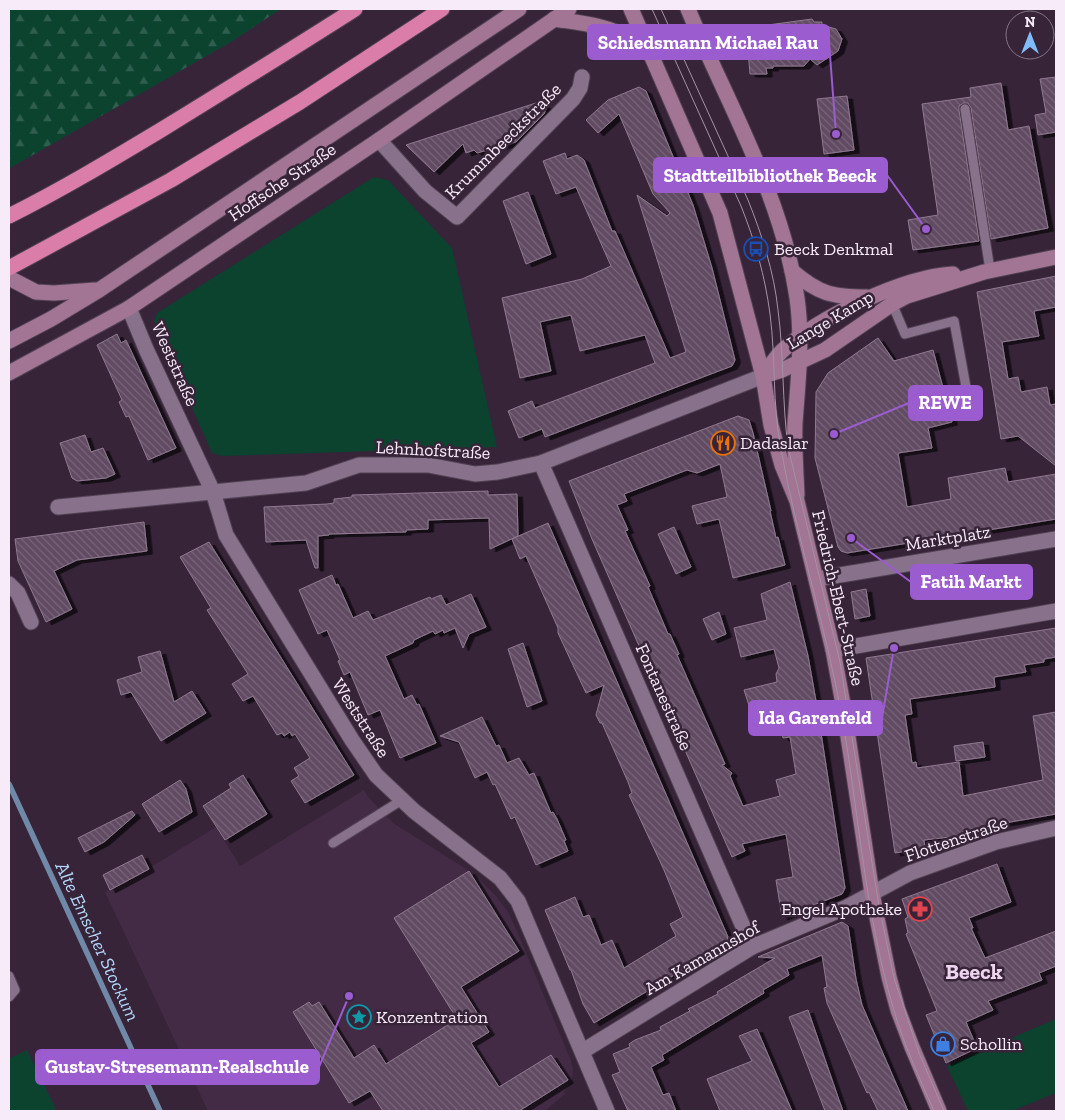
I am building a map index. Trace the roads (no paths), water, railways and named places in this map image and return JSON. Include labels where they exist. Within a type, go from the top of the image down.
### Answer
[{"type":"highway","points":[[9,216],[74,180],[271,63],[355,9]]},
{"type":"highway","points":[[9,268],[171,180],[300,102],[442,9]]},
{"type":"street","name":"Hoffsche Straße","points":[[9,341],[51,319],[99,290],[519,9]]},
{"type":"street","name":"Hoffsche Straße","points":[[9,373],[129,308],[379,140],[569,9]]},
{"type":"street","name":"Friedrich-Ebert-Straße","points":[[631,9],[720,213],[763,376],[771,425],[782,465],[797,501],[833,650],[882,945],[898,1010],[939,1111]]},
{"type":"street","name":"Friedrich-Ebert-Straße","points":[[688,9],[747,140],[774,211],[792,271],[797,299],[800,337],[795,425],[797,501]]},
{"type":"street","points":[[554,19],[605,28],[629,38],[653,56]]},
{"type":"street","name":"Krummbeeckstraße","points":[[379,140],[425,191],[457,216],[573,99],[580,88],[582,78]]},
{"type":"street","name":"Lange Kamp","points":[[763,376],[781,352],[800,337],[871,297],[907,296],[987,271],[1056,257]]},
{"type":"street","points":[[792,271],[810,285],[827,294],[871,297]]},
{"type":"street","points":[[9,278],[36,292],[54,293],[99,290]]},
{"type":"street","name":"Lange Kamp","points":[[763,376],[826,350],[890,297]]},
{"type":"street","name":"Weststraße","points":[[129,308],[146,349],[213,492],[226,535],[337,716],[376,775],[414,811],[500,878],[518,901],[607,1111]]},
{"type":"street","name":"Lehnhofstraße","points":[[58,507],[306,483],[359,465],[428,465],[475,474],[498,472],[541,463],[763,376]]},
{"type":"street","name":"Fontanestraße","points":[[541,463],[752,946]]},
{"type":"street","name":"Marktplatz","points":[[816,579],[1056,539]]},
{"type":"street","points":[[9,584],[18,593],[31,622]]},
{"type":"street","points":[[833,650],[1056,611]]},
{"type":"street","name":"Flottenstraße","points":[[872,893],[910,874],[996,842],[1056,828]]},
{"type":"street","name":"Am Kamannshof","points":[[582,1051],[752,946],[845,908],[872,893]]},
{"type":"lane","points":[[965,109],[987,271]]},
{"type":"lane","points":[[890,297],[906,334],[954,321],[968,398]]},
{"type":"lane","points":[[333,843],[402,800]]},
{"type":"lane","points":[[9,976],[15,990],[9,996]]},
{"type":"waterway","name":"Alte Emscher Stockum","points":[[9,784],[160,1111]]},
{"type":"tram line","points":[[652,9],[741,206],[759,259],[770,314],[778,432],[795,516],[828,650],[842,717],[863,863],[883,972],[902,1034],[934,1111]]},
{"type":"tram line","points":[[661,9],[748,200],[763,240],[776,296],[780,327],[788,447],[840,662],[879,906],[894,978],[919,1053],[944,1111]]},
{"type":"place","name":"Schiedsmann Michael Rau","points":[[836,134]]},
{"type":"place","name":"Stadtteilbibliothek Beeck","points":[[926,229]]},
{"type":"place","name":"Beeck Denkmal","points":[[756,249]]},
{"type":"place","name":"REWE","points":[[834,434]]},
{"type":"place","name":"Dadaslar","points":[[723,443]]},
{"type":"place","name":"Fatih Markt","points":[[851,538]]},
{"type":"place","name":"Ida Garenfeld","points":[[894,648]]},
{"type":"place","name":"Engel Apotheke","points":[[920,909]]},
{"type":"place","name":"Gustav-Stresemann-Realschule","points":[[349,996]]},
{"type":"place","name":"Konzentration","points":[[359,1017]]},
{"type":"place","name":"Schollin","points":[[943,1044]]},
{"type":"district","name":"Beeck","points":[[974,971]]}]
